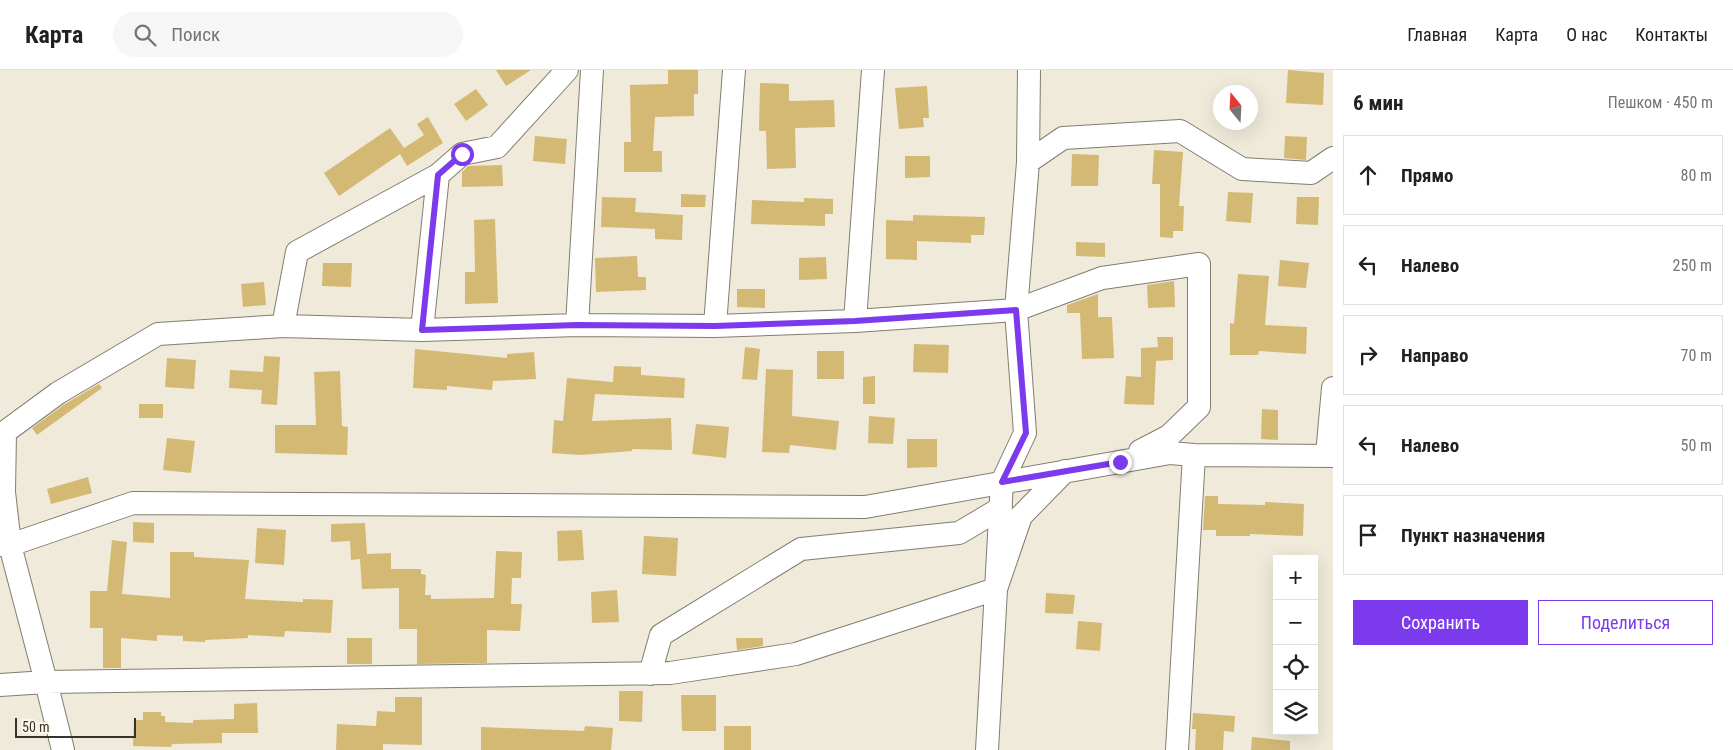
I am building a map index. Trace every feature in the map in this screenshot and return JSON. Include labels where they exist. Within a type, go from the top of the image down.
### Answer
[{"type":"street","points":[[283,326],[297,252],[438,175],[462,154],[497,146],[567,70]]},
{"type":"street","points":[[577,325],[592,70]]},
{"type":"street","points":[[715,326],[734,70]]},
{"type":"street","points":[[855,321],[874,70]]},
{"type":"street","points":[[986,750],[1002,482],[1026,433],[1016,310],[1028,162],[1029,70]]},
{"type":"street","points":[[1028,162],[1063,138],[1180,131],[1242,169],[1310,173],[1333,158]]},
{"type":"street","points":[[422,330],[438,175]]},
{"type":"street","points":[[64,750],[46,682],[5,545],[5,432],[58,393],[158,334],[283,326],[422,330],[577,325],[715,326],[855,321],[1016,310],[1102,278],[1199,264],[1199,406],[1169,436],[1120,462]]},
{"type":"street","points":[[5,545],[133,503],[865,507],[1170,453],[1194,455],[1330,456],[1333,388]]},
{"type":"street","points":[[1177,750],[1194,455]]},
{"type":"street","points":[[996,589],[1020,516],[1065,471]]},
{"type":"street","points":[[650,674],[661,635],[801,550],[959,533],[1001,508]]},
{"type":"street","points":[[0,685],[46,682],[670,674],[796,654],[996,589]]},
{"type":"building","points":[[496,70],[531,70],[506,86]]},
{"type":"building","points":[[668,70],[698,70],[698,94],[694,94],[694,116],[655,117],[653,151],[662,151],[662,172],[624,172],[624,142],[631,142],[630,85],[668,84]]},
{"type":"building","points":[[1288,70],[1324,73],[1323,105],[1286,103]]},
{"type":"building","points":[[760,83],[789,84],[789,101],[834,100],[835,127],[795,128],[796,168],[767,169],[766,131],[759,131]]},
{"type":"building","points":[[927,86],[929,118],[923,118],[924,127],[899,129],[895,88]]},
{"type":"building","points":[[476,89],[488,105],[466,121],[454,104]]},
{"type":"building","points":[[428,117],[443,143],[407,166],[400,154],[339,196],[324,173],[390,128],[404,148],[424,135],[417,124]]},
{"type":"building","points":[[535,136],[567,139],[565,164],[533,161]]},
{"type":"building","points":[[1285,136],[1307,137],[1306,160],[1284,158]]},
{"type":"building","points":[[1154,150],[1183,152],[1179,206],[1184,206],[1183,231],[1173,231],[1173,238],[1160,237],[1160,184],[1152,184]]},
{"type":"building","points":[[1072,154],[1099,155],[1098,186],[1071,186]]},
{"type":"building","points":[[905,156],[930,156],[930,177],[905,178]]},
{"type":"building","points":[[502,165],[503,186],[462,187],[462,172],[468,166]]},
{"type":"building","points":[[1228,192],[1253,193],[1251,223],[1226,221]]},
{"type":"building","points":[[681,194],[706,195],[705,207],[681,207]]},
{"type":"building","points":[[602,197],[636,198],[635,212],[683,215],[682,240],[655,239],[655,229],[601,227]]},
{"type":"building","points":[[1297,197],[1319,197],[1318,225],[1296,224]]},
{"type":"building","points":[[804,198],[833,199],[833,214],[825,214],[825,226],[751,224],[752,200],[804,202]]},
{"type":"building","points":[[913,215],[985,217],[984,235],[971,235],[971,243],[917,241],[917,260],[886,259],[886,220],[913,221]]},
{"type":"building","points":[[495,219],[498,303],[465,304],[465,272],[475,272],[474,220]]},
{"type":"building","points":[[1076,242],[1105,243],[1105,257],[1076,256]]},
{"type":"building","points":[[637,256],[638,277],[646,277],[646,290],[596,292],[595,258]]},
{"type":"building","points":[[826,257],[827,279],[799,280],[799,258]]},
{"type":"building","points":[[1280,260],[1309,263],[1306,288],[1278,286]]},
{"type":"building","points":[[323,263],[352,263],[351,287],[322,286]]},
{"type":"building","points":[[1238,274],[1269,276],[1265,325],[1307,327],[1306,354],[1259,351],[1258,355],[1230,355],[1230,323],[1234,324]]},
{"type":"building","points":[[1174,281],[1175,307],[1148,308],[1147,285]]},
{"type":"building","points":[[264,282],[266,305],[243,307],[241,284]]},
{"type":"building","points":[[737,289],[765,289],[765,308],[737,307]]},
{"type":"building","points":[[1098,294],[1098,317],[1112,317],[1114,358],[1082,359],[1080,313],[1067,313],[1067,305]]},
{"type":"building","points":[[1157,337],[1173,337],[1173,360],[1156,361],[1154,405],[1124,404],[1126,376],[1141,377],[1141,348],[1158,347]]},
{"type":"building","points":[[914,344],[949,345],[948,373],[913,372]]},
{"type":"building","points":[[745,347],[760,349],[757,380],[742,379]]},
{"type":"building","points":[[415,349],[507,358],[507,354],[534,352],[536,379],[493,381],[492,390],[447,386],[447,390],[413,388]]},
{"type":"building","points":[[817,351],[844,351],[844,379],[817,379]]},
{"type":"building","points":[[264,356],[280,357],[277,405],[261,404],[262,390],[229,388],[230,370],[263,372]]},
{"type":"building","points":[[167,358],[196,360],[194,389],[165,387]]},
{"type":"building","points":[[614,366],[641,367],[641,375],[685,378],[684,398],[595,394],[592,421],[671,418],[672,450],[632,449],[632,451],[580,455],[552,453],[554,420],[563,421],[567,378],[613,382]]},
{"type":"building","points":[[766,369],[793,370],[792,416],[839,421],[836,450],[790,445],[789,453],[762,452]]},
{"type":"building","points":[[340,371],[342,426],[348,427],[347,455],[275,453],[275,425],[316,425],[314,372]]},
{"type":"building","points":[[875,376],[875,404],[863,404],[863,377]]},
{"type":"building","points":[[99,384],[102,388],[37,435],[32,428],[65,404]]},
{"type":"building","points":[[139,404],[163,404],[163,418],[139,418]]},
{"type":"building","points":[[1262,409],[1278,410],[1278,440],[1261,439]]},
{"type":"building","points":[[869,416],[895,418],[893,444],[868,443]]},
{"type":"building","points":[[696,424],[729,427],[726,458],[692,454]]},
{"type":"building","points":[[167,438],[195,441],[191,473],[163,470]]},
{"type":"building","points":[[907,439],[937,439],[937,467],[907,468]]},
{"type":"building","points":[[88,477],[92,493],[51,504],[47,489]]},
{"type":"building","points":[[1205,496],[1218,496],[1218,504],[1265,505],[1265,502],[1304,504],[1303,536],[1250,534],[1250,536],[1216,536],[1216,530],[1203,530]]},
{"type":"building","points":[[133,522],[154,523],[154,543],[133,542]]},
{"type":"building","points":[[365,523],[367,554],[391,553],[391,569],[421,569],[421,574],[426,575],[425,595],[431,595],[431,599],[494,598],[496,551],[522,552],[521,578],[512,578],[511,604],[522,604],[520,631],[487,630],[487,663],[417,664],[417,629],[399,629],[399,588],[362,589],[360,559],[351,560],[350,541],[331,542],[331,524]]},
{"type":"building","points":[[257,528],[286,530],[284,565],[255,563]]},
{"type":"building","points":[[582,530],[584,560],[558,561],[557,531]]},
{"type":"building","points":[[644,536],[678,538],[676,576],[642,574]]},
{"type":"building","points":[[112,540],[127,542],[122,594],[170,598],[170,552],[194,552],[194,557],[249,560],[245,599],[303,602],[303,599],[333,600],[331,633],[285,631],[284,637],[248,635],[248,638],[205,640],[205,642],[183,641],[183,636],[157,635],[157,641],[121,638],[121,668],[103,668],[103,628],[90,628],[90,591],[107,591]]},
{"type":"building","points":[[617,590],[619,622],[592,623],[591,592]]},
{"type":"building","points":[[1046,593],[1075,595],[1073,614],[1045,613]]},
{"type":"building","points":[[1078,621],[1102,623],[1100,651],[1076,649]]},
{"type":"building","points":[[347,638],[372,638],[372,664],[347,664]]},
{"type":"building","points":[[736,638],[763,638],[763,646],[737,650]]},
{"type":"building","points":[[619,691],[643,691],[642,722],[619,721]]},
{"type":"building","points":[[681,695],[716,695],[716,731],[682,731]]},
{"type":"building","points":[[395,697],[422,697],[422,745],[383,744],[383,750],[336,750],[337,724],[376,726],[377,711],[395,712]]},
{"type":"building","points":[[257,703],[258,733],[222,733],[222,743],[172,744],[171,747],[133,746],[134,720],[143,720],[143,712],[161,712],[161,716],[165,716],[165,722],[193,723],[193,720],[234,719],[234,704]]},
{"type":"building","points":[[1193,713],[1235,716],[1234,732],[1224,731],[1223,750],[1195,750],[1196,729],[1192,729]]},
{"type":"building","points":[[585,726],[613,728],[611,750],[481,750],[481,727],[584,731]]},
{"type":"building","points":[[724,726],[751,726],[751,750],[724,750]]},
{"type":"building","points":[[1252,737],[1290,741],[1290,750],[1251,750]]},
{"type":"route","points":[[462,154],[438,175],[422,330],[577,325],[715,326],[855,321],[1016,310],[1026,433],[1002,482],[1120,462]]}]
